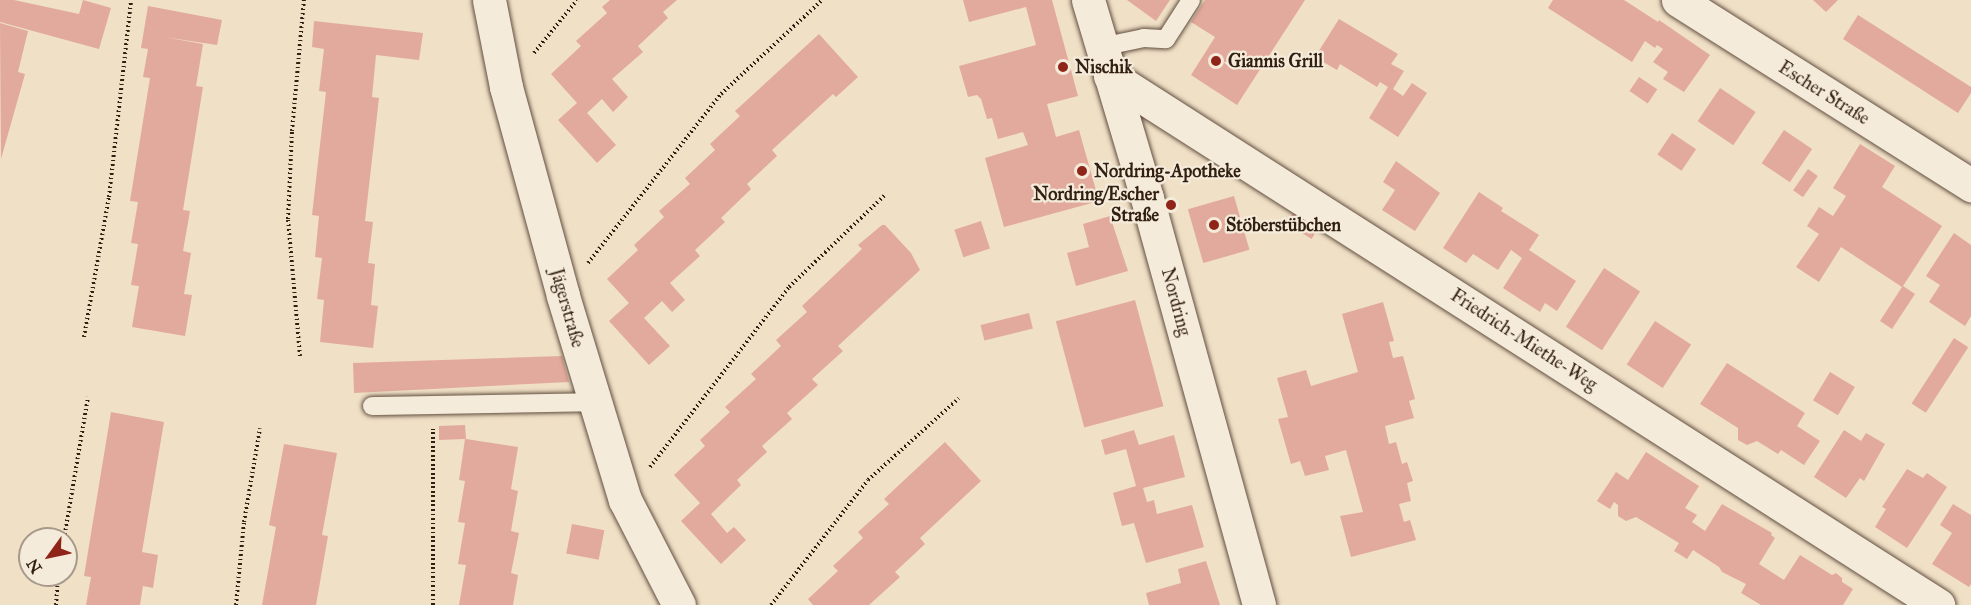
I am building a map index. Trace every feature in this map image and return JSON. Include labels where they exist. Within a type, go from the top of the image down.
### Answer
[{"type":"street","name":"Jägerstraße","points":[[489,0],[507,87],[563,296],[625,500],[679,605]]},
{"type":"street","name":"Nordring","points":[[1088,0],[1148,198],[1259,605]]},
{"type":"street","name":"Escher Straße","points":[[1699,5],[1971,185]]},
{"type":"street","name":"Friedrich-Miethe-Weg","points":[[1106,62],[1389,254],[1938,605]]},
{"type":"lane","points":[[1106,62],[1144,38],[1166,39],[1191,0]]},
{"type":"lane","points":[[372,406],[596,402]]},
{"type":"path","points":[[84,337],[109,197],[131,0]]},
{"type":"path","points":[[300,356],[288,219],[292,131],[304,0]]},
{"type":"path","points":[[507,87],[577,0]]},
{"type":"path","points":[[563,296],[721,94],[822,0]]},
{"type":"path","points":[[625,500],[789,287],[884,196]]},
{"type":"path","points":[[66,527],[88,397]]},
{"type":"path","points":[[771,605],[868,480],[959,398]]},
{"type":"path","points":[[433,405],[433,605]]},
{"type":"path","points":[[236,605],[243,522],[260,428]]},
{"type":"path","points":[[56,605],[57,587]]},
{"type":"building","points":[[0,0],[14,0],[79,14],[83,0],[111,8],[99,49],[0,22]]},
{"type":"building","points":[[610,0],[677,0],[663,12],[668,18],[638,46],[643,52],[612,79],[628,97],[613,112],[602,99],[587,113],[616,145],[597,163],[558,120],[577,103],[551,74],[581,46],[576,41],[607,13],[602,7]]},
{"type":"building","points":[[963,0],[1052,0],[1078,96],[1047,104],[1056,137],[1079,130],[1099,201],[1004,227],[985,158],[1028,145],[1023,132],[998,139],[992,118],[987,119],[981,99],[977,95],[968,97],[959,66],[1036,45],[1026,7],[969,22]]},
{"type":"building","points":[[1127,0],[1170,0],[1156,21]]},
{"type":"building","points":[[1205,0],[1305,0],[1237,105],[1191,75],[1215,37],[1191,22]]},
{"type":"building","points":[[1553,0],[1624,0],[1658,22],[1659,20],[1710,55],[1684,92],[1663,79],[1668,72],[1653,62],[1663,49],[1657,45],[1655,48],[1645,41],[1632,62],[1548,8]]},
{"type":"building","points":[[1813,0],[1838,0],[1826,12]]},
{"type":"building","points":[[148,6],[222,20],[217,45],[164,37],[203,44],[196,86],[203,87],[183,210],[190,211],[183,251],[191,253],[184,294],[192,295],[185,336],[132,327],[139,286],[131,285],[138,244],[131,243],[138,202],[130,201],[150,78],[143,77],[148,49],[141,48]]},
{"type":"building","points":[[1858,15],[1971,87],[1971,93],[1958,113],[1843,39]]},
{"type":"building","points":[[1339,19],[1398,54],[1391,64],[1404,71],[1393,89],[1403,96],[1412,83],[1427,93],[1398,137],[1369,118],[1388,87],[1380,82],[1377,87],[1340,64],[1337,70],[1315,57]]},
{"type":"building","points":[[314,21],[423,33],[419,60],[376,55],[372,97],[379,98],[365,221],[373,222],[368,263],[375,264],[371,305],[378,306],[373,348],[320,342],[324,300],[317,299],[322,258],[315,257],[319,216],[312,215],[326,92],[319,91],[324,49],[312,47]]},
{"type":"building","points":[[0,23],[28,31],[18,72],[25,74],[1,159]]},
{"type":"building","points":[[819,34],[858,77],[836,97],[833,94],[772,150],[777,156],[747,184],[751,189],[721,218],[725,222],[695,250],[700,256],[670,283],[685,300],[672,312],[662,301],[644,318],[670,346],[649,365],[609,321],[629,303],[607,279],[638,250],[634,245],[664,217],[659,211],[690,184],[685,178],[715,150],[710,144],[740,116],[735,111]]},
{"type":"building","points":[[1639,77],[1657,89],[1648,103],[1629,91]]},
{"type":"building","points":[[1720,88],[1756,112],[1733,145],[1698,121]]},
{"type":"building","points":[[1784,130],[1812,149],[1790,182],[1762,163]]},
{"type":"building","points":[[1672,133],[1696,149],[1682,171],[1657,155]]},
{"type":"building","points":[[1860,144],[1895,166],[1882,187],[1942,226],[1903,286],[1915,294],[1892,329],[1880,321],[1902,287],[1841,247],[1819,282],[1796,267],[1819,234],[1807,226],[1819,207],[1833,216],[1846,196],[1833,188]]},
{"type":"building","points":[[1396,161],[1440,193],[1415,231],[1382,210],[1395,190],[1383,182]]},
{"type":"building","points":[[1808,169],[1818,176],[1803,197],[1793,190]]},
{"type":"building","points":[[1479,192],[1503,208],[1501,211],[1539,235],[1529,250],[1576,281],[1557,311],[1545,303],[1540,312],[1503,288],[1522,258],[1511,250],[1498,270],[1473,254],[1466,263],[1443,248]]},
{"type":"building","points":[[1234,196],[1249,250],[1203,263],[1188,209]]},
{"type":"building","points":[[1294,212],[1319,227],[1312,239],[1287,224]]},
{"type":"building","points":[[1110,216],[1128,271],[1076,286],[1067,253],[1089,247],[1083,224]]},
{"type":"building","points":[[981,221],[990,249],[963,257],[954,230]]},
{"type":"building","points":[[885,225],[911,253],[920,270],[838,346],[843,351],[812,379],[818,385],[787,413],[792,419],[762,446],[767,452],[737,480],[741,485],[711,514],[727,533],[734,527],[746,540],[721,564],[681,521],[700,503],[674,475],[705,446],[700,440],[730,412],[725,407],[756,379],[751,374],[781,346],[776,340],[807,312],[802,306],[862,249],[858,245]]},
{"type":"building","points":[[1954,233],[1971,245],[1971,316],[1965,326],[1929,302],[1940,285],[1926,276]]},
{"type":"building","points":[[1604,268],[1640,291],[1602,350],[1566,327]]},
{"type":"building","points":[[1135,300],[1163,406],[1084,427],[1056,321]]},
{"type":"building","points":[[1383,302],[1394,341],[1389,342],[1393,358],[1403,356],[1415,399],[1409,401],[1414,418],[1385,426],[1389,444],[1396,442],[1402,464],[1407,462],[1413,481],[1407,483],[1411,501],[1399,504],[1404,522],[1410,520],[1416,540],[1351,557],[1340,516],[1363,512],[1346,450],[1325,456],[1329,470],[1305,476],[1300,461],[1291,464],[1278,419],[1288,417],[1277,378],[1306,370],[1311,386],[1358,372],[1342,314]]},
{"type":"building","points":[[1029,313],[1033,329],[984,341],[980,325]]},
{"type":"building","points":[[1655,321],[1691,344],[1663,388],[1627,365]]},
{"type":"building","points":[[1954,338],[1968,347],[1926,413],[1912,403]]},
{"type":"building","points":[[562,356],[569,382],[354,393],[353,363]]},
{"type":"building","points":[[1727,363],[1805,413],[1797,426],[1820,441],[1804,465],[1781,450],[1778,454],[1757,441],[1747,445],[1738,440],[1738,428],[1700,404]]},
{"type":"building","points":[[1830,372],[1855,387],[1838,415],[1813,400]]},
{"type":"building","points":[[111,412],[164,422],[142,552],[158,555],[153,588],[143,586],[140,605],[86,605],[91,577],[84,576]]},
{"type":"building","points":[[465,425],[466,439],[518,447],[511,489],[518,491],[511,531],[519,533],[511,573],[518,575],[513,605],[459,605],[466,565],[458,564],[465,523],[458,522],[465,481],[459,480],[465,439],[439,440],[439,426]]},
{"type":"building","points":[[1134,430],[1139,445],[1174,435],[1185,477],[1143,488],[1147,502],[1154,500],[1157,514],[1192,505],[1204,547],[1146,563],[1134,523],[1122,526],[1113,493],[1136,486],[1126,449],[1105,455],[1101,440]]},
{"type":"building","points":[[1844,430],[1861,441],[1866,433],[1885,444],[1864,481],[1860,478],[1846,498],[1814,477]]},
{"type":"building","points":[[945,442],[981,481],[920,538],[925,544],[895,572],[900,577],[869,605],[813,605],[808,599],[838,571],[833,566],[863,538],[858,532],[889,504],[884,499]]},
{"type":"building","points":[[284,444],[337,453],[322,535],[328,536],[316,605],[262,605],[276,527],[269,525]]},
{"type":"building","points":[[1646,452],[1699,486],[1685,508],[1697,515],[1692,522],[1705,531],[1722,504],[1772,533],[1771,535],[1775,538],[1759,564],[1784,580],[1800,555],[1832,575],[1836,573],[1842,578],[1842,582],[1853,589],[1843,605],[1761,605],[1741,593],[1746,584],[1722,572],[1719,567],[1693,550],[1687,559],[1674,551],[1679,543],[1636,517],[1626,521],[1618,516],[1618,505],[1614,502],[1610,509],[1597,501],[1616,472],[1628,480]]},
{"type":"building","points":[[1907,469],[1923,478],[1927,473],[1947,487],[1907,548],[1875,527],[1886,509],[1882,507]]},
{"type":"building","points":[[1953,504],[1971,515],[1971,584],[1969,587],[1932,564],[1952,533],[1940,525]]},
{"type":"building","points":[[572,524],[604,530],[599,560],[566,553]]},
{"type":"building","points":[[1206,561],[1220,605],[1149,605],[1146,593],[1181,583],[1178,569]]},
{"type":"place","name":"Giannis Grill","points":[[1216,61]]},
{"type":"place","name":"Nischik","points":[[1063,67]]},
{"type":"place","name":"Nordring-Apotheke","points":[[1082,171]]},
{"type":"place","name":"Nordring/Escher Straße","points":[[1171,205]]},
{"type":"place","name":"Stöberstübchen","points":[[1214,225]]}]
